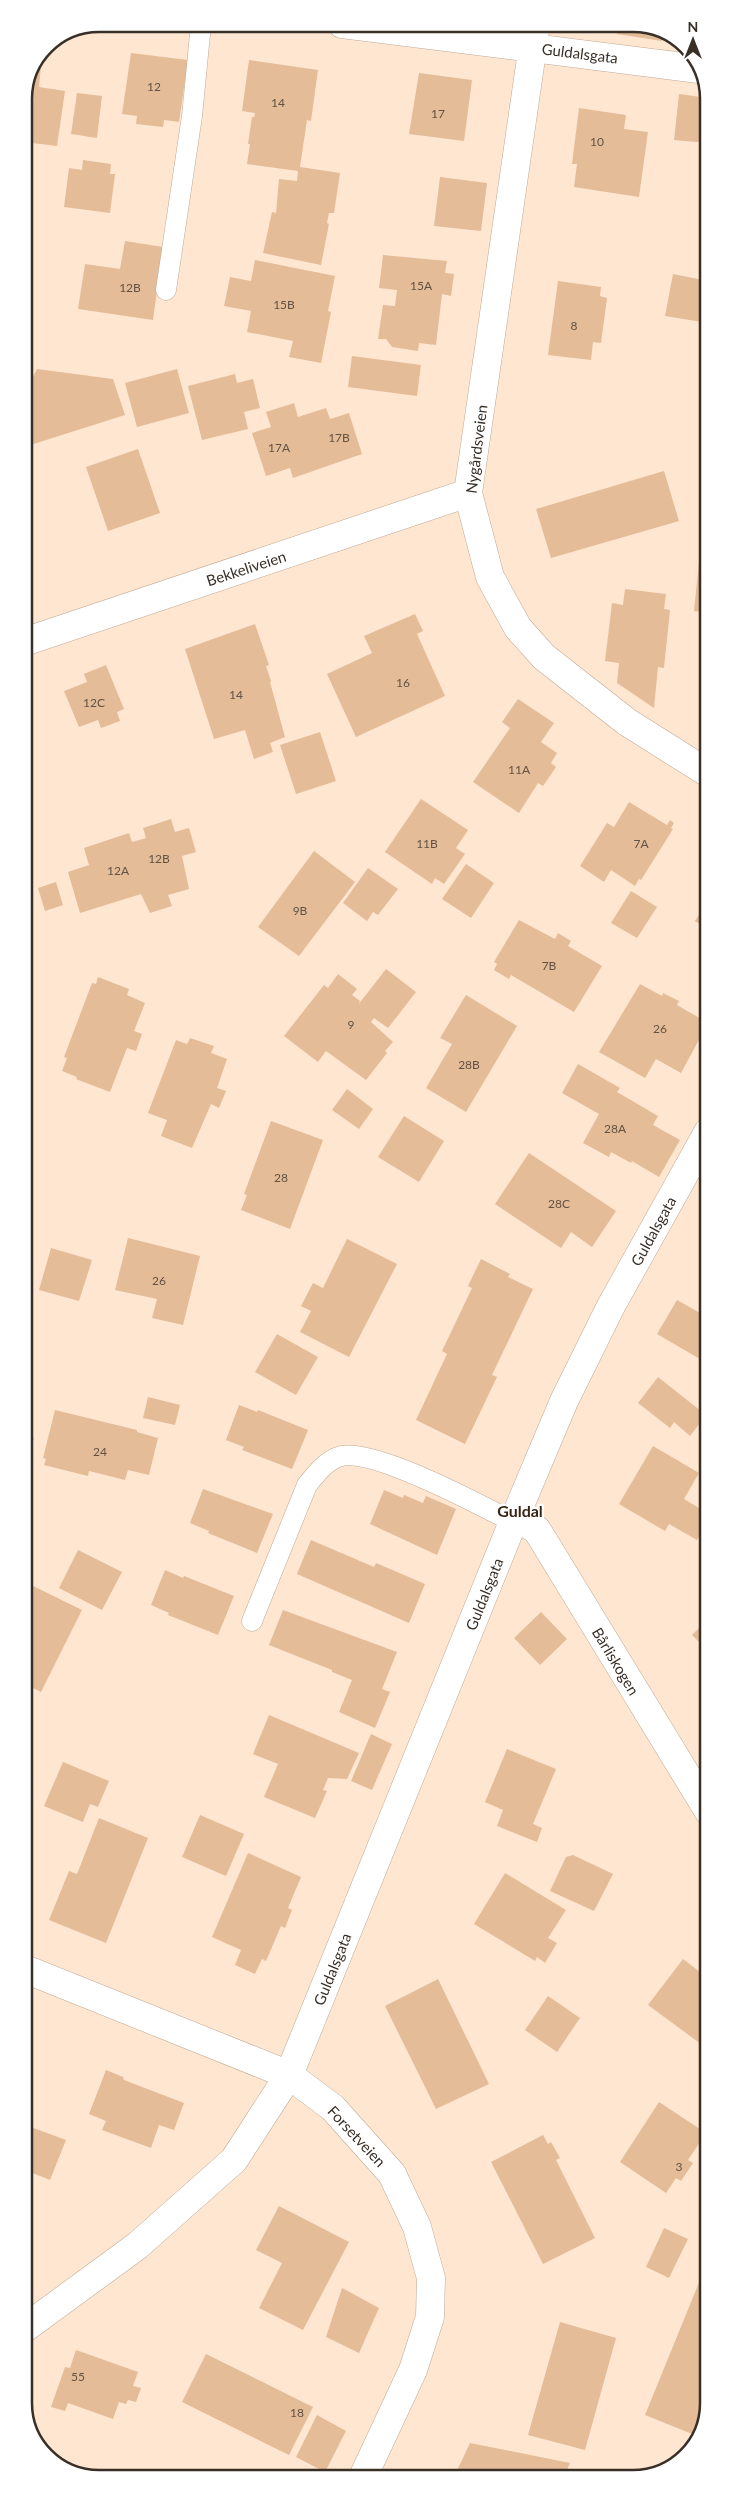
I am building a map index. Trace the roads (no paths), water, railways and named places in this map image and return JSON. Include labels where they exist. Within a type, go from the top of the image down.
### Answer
[{"type":"street","name":"Guldalsgata","points":[[481,33],[534,36],[692,67]]},
{"type":"street","name":"Nygårdsveien","points":[[534,36],[468,494],[490,577],[518,628],[544,658],[627,722],[700,768]]},
{"type":"street","name":"Bekkeliveien","points":[[32,639],[468,494]]},
{"type":"street","name":"Guldalsgata","points":[[32,2323],[137,2246],[234,2160],[289,2075],[514,1519],[564,1401],[611,1306],[700,1146]]},
{"type":"street","name":"Bårliskogen","points":[[514,1519],[537,1530],[700,1797]]},
{"type":"street","name":"Forsetveien","points":[[32,1972],[289,2075],[333,2108],[392,2174],[417,2227],[431,2278],[430,2317],[413,2370],[367,2470]]},
{"type":"lane","points":[[166,290],[192,116],[200,32]]},
{"type":"lane","points":[[252,1621],[307,1484],[322,1467],[340,1456],[358,1456],[425,1477],[514,1519]]},
{"type":"district","name":"Guldal","points":[[520,1510]]}]
